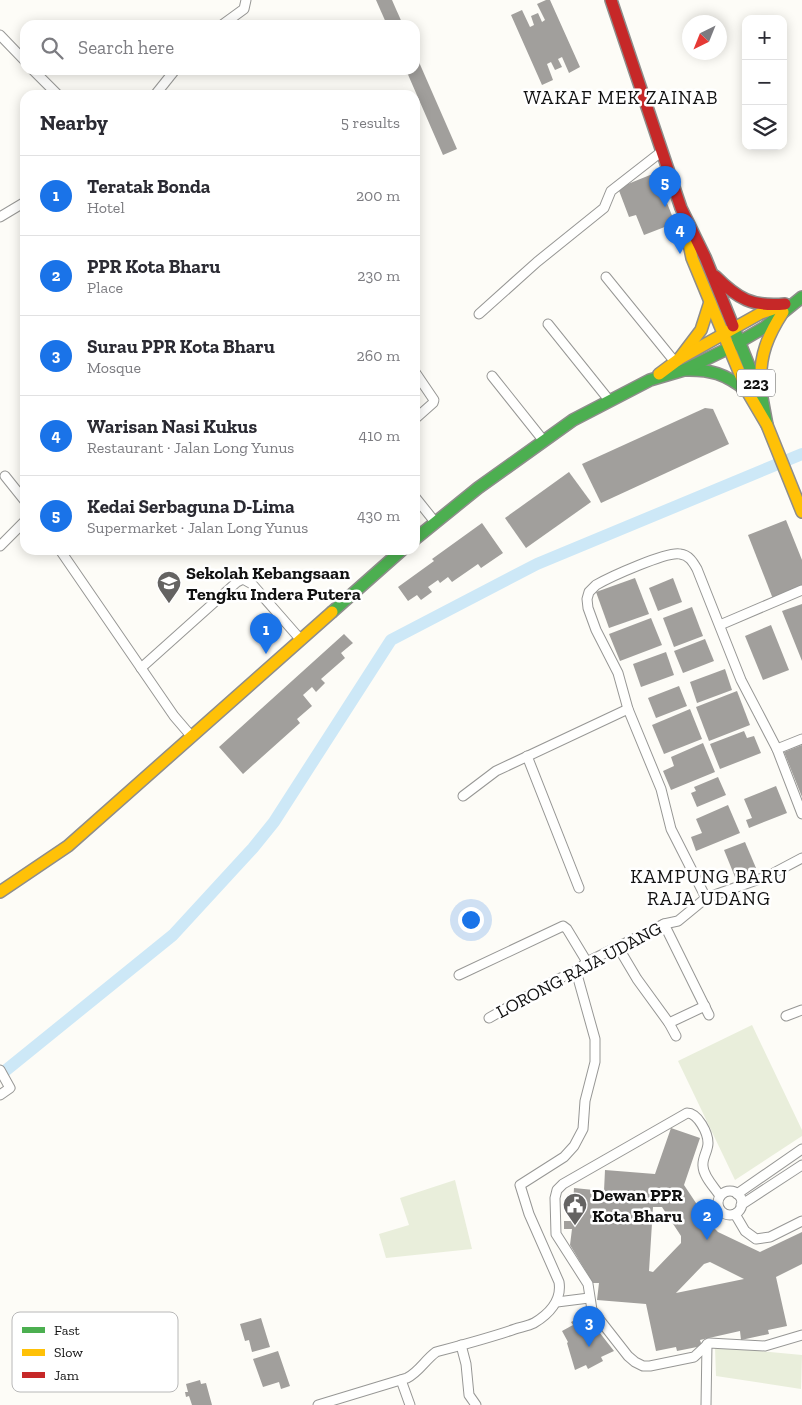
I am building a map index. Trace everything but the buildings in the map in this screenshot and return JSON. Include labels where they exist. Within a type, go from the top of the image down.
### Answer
[{"type":"main road","points":[[611,0],[661,152],[681,208],[711,272],[734,345]]},
{"type":"main road","points":[[681,208],[692,258],[710,302],[729,332]]},
{"type":"main road","points":[[711,272],[738,298],[754,304],[784,308]]},
{"type":"main road","points":[[679,363],[734,345],[765,327],[784,308],[801,298]]},
{"type":"main road","points":[[679,363],[701,330],[710,302]]},
{"type":"main road","points":[[420,535],[478,488],[573,420],[650,380],[762,313],[784,308]]},
{"type":"main road","points":[[762,398],[759,369],[763,347],[784,308]]},
{"type":"main road","name":"223","points":[[734,345],[747,391],[767,425],[802,512]]},
{"type":"main road","name":"223","points":[[734,345],[762,398],[767,425]]},
{"type":"main road","points":[[679,363],[716,370],[747,391]]},
{"type":"main road","points":[[0,892],[68,846],[396,555]]},
{"type":"street","points":[[229,20],[244,9],[246,0]]},
{"type":"street","points":[[0,35],[20,57]]},
{"type":"street","points":[[38,75],[53,90]]},
{"type":"street","points":[[159,90],[171,75]]},
{"type":"street","points":[[479,314],[537,262],[604,208],[611,191],[661,152]]},
{"type":"street","points":[[0,217],[20,205]]},
{"type":"street","points":[[606,277],[679,363]]},
{"type":"street","points":[[548,324],[609,400]]},
{"type":"street","points":[[492,376],[543,440]]},
{"type":"street","points":[[420,379],[434,400],[420,415]]},
{"type":"street","points":[[5,476],[20,495]]},
{"type":"street","points":[[420,503],[435,522]]},
{"type":"street","points":[[0,546],[20,526]]},
{"type":"street","points":[[706,898],[671,829],[661,790],[628,709],[618,673],[596,630],[588,608],[587,599],[589,592],[596,585],[670,553],[687,556],[697,569],[741,680],[777,749],[802,814]]},
{"type":"street","points":[[63,555],[174,716],[192,737]]},
{"type":"street","points":[[141,668],[237,582],[243,579],[252,584],[301,640]]},
{"type":"street","points":[[720,625],[802,590]]},
{"type":"street","points":[[463,796],[496,771],[628,709]]},
{"type":"street","points":[[777,749],[802,739]]},
{"type":"street","points":[[527,756],[579,888]]},
{"type":"street","name":"LORONG RAJA UDANG","points":[[489,1018],[556,980],[576,971],[587,962],[664,924],[678,921],[706,898],[768,876],[802,858]]},
{"type":"street","points":[[664,924],[707,1010],[669,1023]]},
{"type":"street","points":[[459,975],[563,926],[567,929],[587,962]]},
{"type":"street","points":[[618,947],[637,979],[669,1023],[676,1036]]},
{"type":"street","points":[[318,1405],[401,1380],[414,1374],[436,1352],[534,1323],[557,1302],[560,1290],[558,1282],[529,1214],[520,1185],[564,1157],[574,1146],[583,1128],[586,1101],[595,1062],[595,1039],[576,971]]},
{"type":"street","points":[[786,1016],[802,1010]]},
{"type":"street","points":[[0,1070],[10,1088],[0,1096]]},
{"type":"street","points":[[720,1196],[704,1171],[703,1165],[708,1142],[697,1118],[691,1113],[684,1114],[560,1187],[555,1198],[555,1231],[588,1284],[589,1298],[595,1315],[628,1356],[643,1366],[694,1357],[707,1344],[712,1343],[765,1346],[802,1335]]},
{"type":"street","points":[[737,1194],[802,1149]]},
{"type":"street","points":[[742,1205],[737,1194],[734,1192],[726,1192],[720,1196],[718,1203],[720,1211],[727,1215],[735,1214],[742,1205],[802,1165]]},
{"type":"street","points":[[735,1214],[745,1231],[756,1239],[770,1237],[802,1221]]},
{"type":"street","points":[[557,1302],[589,1298]]},
{"type":"street","points":[[706,1405],[707,1344]]},
{"type":"street","points":[[461,1345],[466,1364],[469,1395],[476,1405]]},
{"type":"street","points":[[401,1380],[410,1405]]},
{"type":"green space","points":[[752,1025],[802,1130],[802,1136],[735,1180],[678,1061]]},
{"type":"green space","points":[[455,1180],[472,1249],[386,1258],[379,1234],[409,1225],[400,1198]]},
{"type":"green space","points":[[715,1347],[802,1355],[801,1389],[716,1376]]},
{"type":"waterway","points":[[0,1075],[173,935],[253,848],[274,822],[391,640],[537,564],[802,454]]},
{"type":"traffic: fast","points":[[420,535],[478,488],[573,420],[650,380],[684,370],[729,348],[765,327],[802,297]]},
{"type":"traffic: fast","points":[[733,326],[762,398],[767,425]]},
{"type":"traffic: fast","points":[[684,370],[702,370],[724,376],[746,390]]},
{"type":"traffic: fast","points":[[332,612],[396,555]]},
{"type":"traffic: slow","points":[[687,234],[692,258],[747,391],[767,425],[802,512]]},
{"type":"traffic: slow","points":[[679,359],[701,330],[710,302]]},
{"type":"traffic: slow","points":[[659,374],[679,359],[761,313],[779,307]]},
{"type":"traffic: slow","points":[[761,384],[763,355],[773,329],[783,312]]},
{"type":"traffic: slow","points":[[0,892],[68,846],[332,612]]},
{"type":"traffic: jam","points":[[611,0],[681,208],[705,257],[733,326]]},
{"type":"traffic: jam","points":[[715,276],[746,300],[763,304],[785,304]]},
{"type":"place","name":"Kedai Serbaguna D-Lima","points":[[665,207]]},
{"type":"place","name":"Warisan Nasi Kukus","points":[[680,254]]},
{"type":"place","name":"Sekolah Kebangsaan Tengku Indera Putera","points":[[169,604]]},
{"type":"place","name":"Teratak Bonda","points":[[266,654]]},
{"type":"place","name":"Dewan PPR Kota Bharu","points":[[575,1226]]},
{"type":"place","name":"PPR Kota Bharu","points":[[707,1240]]},
{"type":"place","name":"Surau PPR Kota Bharu","points":[[589,1347]]},
{"type":"district","name":"WAKAF MEK ZAINAB","points":[[621,97]]},
{"type":"district","name":"KAMPUNG BARU RAJA UDANG","points":[[709,887]]}]
